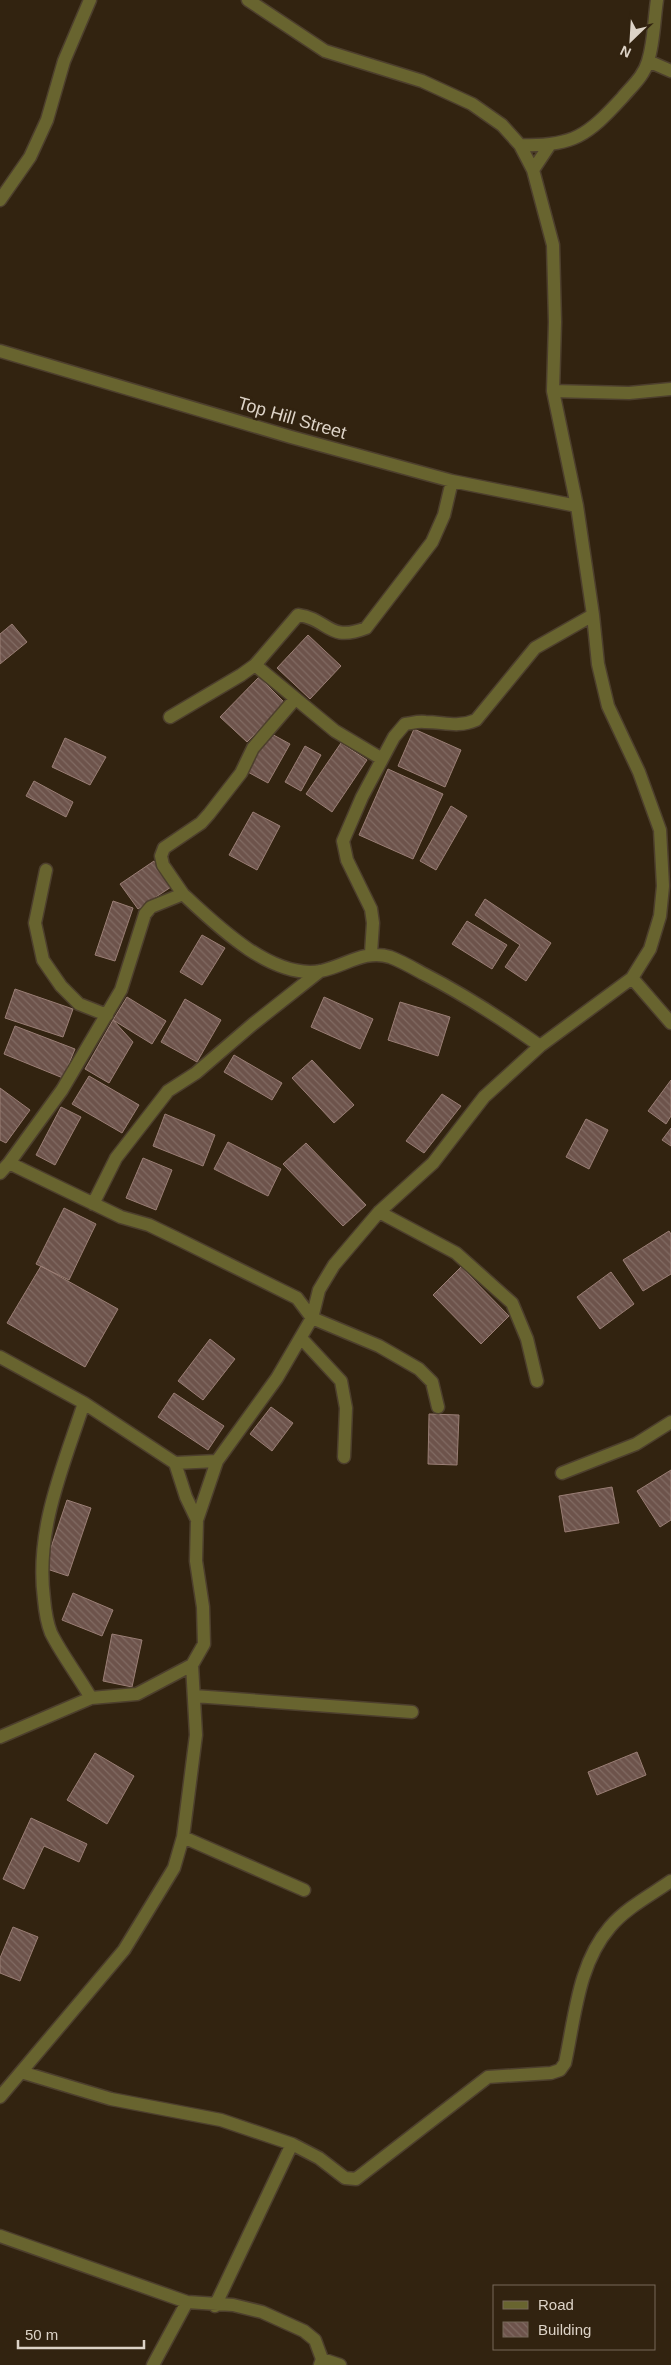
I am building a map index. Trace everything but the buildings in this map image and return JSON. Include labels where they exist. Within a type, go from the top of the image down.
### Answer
[{"type":"street","points":[[0,200],[30,157],[47,120],[64,61],[90,0]]},
{"type":"street","points":[[0,1737],[92,1698],[137,1694],[192,1665],[204,1644],[203,1607],[196,1561],[197,1520],[217,1461],[277,1378],[301,1338],[312,1318],[319,1290],[334,1265],[379,1212],[434,1163],[484,1097],[540,1046],[632,978],[650,949],[660,916],[663,886],[660,830],[639,772],[608,706],[598,664],[593,614],[577,506],[553,390],[555,322],[553,245],[534,170],[520,145],[502,125],[472,104],[422,81],[325,51],[264,5],[248,0]]},
{"type":"street","points":[[520,145],[549,146],[575,138],[598,123],[639,79],[648,61],[657,0]]},
{"type":"street","points":[[648,61],[671,71]]},
{"type":"street","points":[[534,170],[549,146]]},
{"type":"street","name":"Top Hill Street","points":[[0,351],[452,481],[577,506]]},
{"type":"street","points":[[553,390],[629,393],[671,390]]},
{"type":"street","points":[[170,717],[242,675],[255,664],[298,615],[308,616],[326,629],[339,634],[352,634],[366,628],[432,542],[444,515],[452,481]]},
{"type":"street","points":[[371,953],[373,923],[371,908],[347,860],[343,841],[362,797],[394,737],[405,724],[425,721],[457,725],[476,720],[535,648],[593,614]]},
{"type":"street","points":[[255,664],[334,731],[382,759]]},
{"type":"street","points":[[296,699],[253,748],[241,773],[209,814],[201,823],[164,848],[161,856],[163,865],[182,894],[270,964],[298,972],[320,971],[371,953],[390,957],[479,1003],[540,1046]]},
{"type":"street","points":[[46,870],[35,924],[43,960],[61,986],[79,1004],[107,1016]]},
{"type":"street","points":[[0,1173],[62,1090],[107,1016],[121,990],[144,914],[152,907],[182,894]]},
{"type":"street","points":[[94,1204],[116,1158],[168,1092],[196,1073],[252,1024],[320,971]]},
{"type":"street","points":[[632,978],[671,1023]]},
{"type":"street","points":[[9,1163],[94,1204],[176,1238],[280,1288],[297,1298],[312,1318],[379,1346],[419,1369],[432,1382],[438,1407]]},
{"type":"street","points":[[379,1212],[456,1253],[512,1303],[527,1339],[537,1381]]},
{"type":"street","points":[[301,1338],[341,1381],[346,1408],[344,1457]]},
{"type":"street","points":[[0,1357],[84,1403],[175,1463],[217,1461]]},
{"type":"street","points":[[84,1403],[58,1479],[46,1524],[41,1560],[45,1612],[51,1633],[92,1698]]},
{"type":"street","points":[[562,1474],[636,1444],[671,1422]]},
{"type":"street","points":[[175,1463],[186,1497],[197,1520]]},
{"type":"street","points":[[0,2097],[124,1950],[174,1868],[183,1837],[196,1735],[192,1665]]},
{"type":"street","points":[[194,1696],[412,1712]]},
{"type":"street","points":[[183,1837],[304,1890]]},
{"type":"street","points":[[21,2072],[111,2099],[221,2120],[292,2144],[319,2158],[345,2178],[356,2179],[488,2077],[506,2074],[551,2073],[560,2070],[565,2063],[582,1980],[588,1962],[596,1947],[610,1926],[671,1881]]},
{"type":"street","points":[[215,2306],[292,2144]]},
{"type":"street","points":[[0,2236],[186,2302],[215,2306],[233,2305],[262,2312],[304,2331],[315,2340],[321,2362],[340,2365]]},
{"type":"street","points":[[153,2365],[186,2302]]}]
